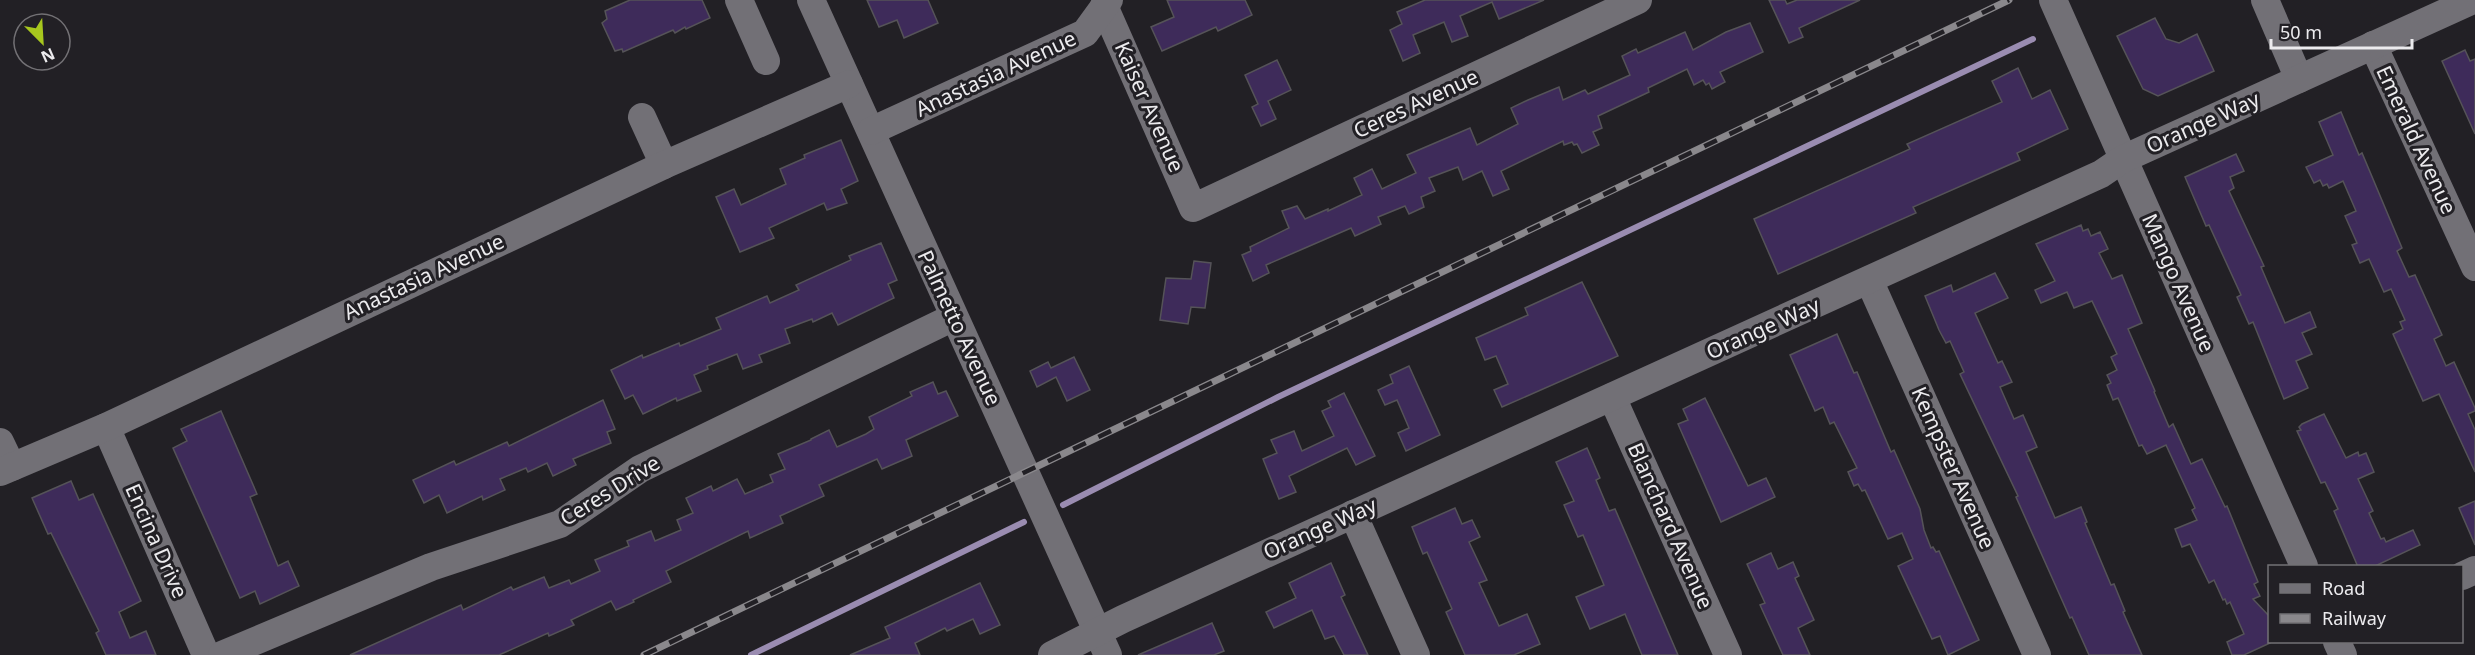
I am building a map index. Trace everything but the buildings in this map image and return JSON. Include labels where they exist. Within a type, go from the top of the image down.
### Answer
[{"type":"street","points":[[739,0],[766,61]]},
{"type":"street","name":"Palmetto Avenue","points":[[811,0],[1103,644]]},
{"type":"street","name":"Ceres Avenue","points":[[1193,207],[1638,0]]},
{"type":"street","name":"Mango Avenue","points":[[2053,0],[2303,565]]},
{"type":"street","points":[[2265,0],[2299,79]]},
{"type":"street","name":"Orange Way","points":[[1052,655],[1103,644],[1123,619],[2102,174],[2123,159],[2373,45],[2444,6],[2473,0]]},
{"type":"street","name":"Anastasia Avenue","points":[[871,131],[1084,33],[1107,3]]},
{"type":"street","name":"Kaiser Avenue","points":[[1107,3],[1193,207]]},
{"type":"street","name":"Emerald Avenue","points":[[2373,45],[2475,267]]},
{"type":"street","name":"Anastasia Avenue","points":[[6,470],[106,427],[664,165],[849,84]]},
{"type":"street","points":[[642,117],[664,165]]},
{"type":"street","name":"Kempster Avenue","points":[[1869,280],[2037,655]]},
{"type":"street","name":"Ceres Drive","points":[[222,655],[431,567],[560,524],[640,469],[954,317]]},
{"type":"street","name":"Blanchard Avenue","points":[[1612,397],[1728,655]]},
{"type":"street","name":"Encina Drive","points":[[106,427],[206,655]]},
{"type":"street","points":[[0,442],[6,470]]},
{"type":"street","points":[[1353,514],[1416,655]]},
{"type":"waterway","points":[[1063,505],[1278,397],[2033,39]]},
{"type":"waterway","points":[[751,655],[1024,522]]},
{"type":"railway","points":[[644,655],[2009,0]]}]
